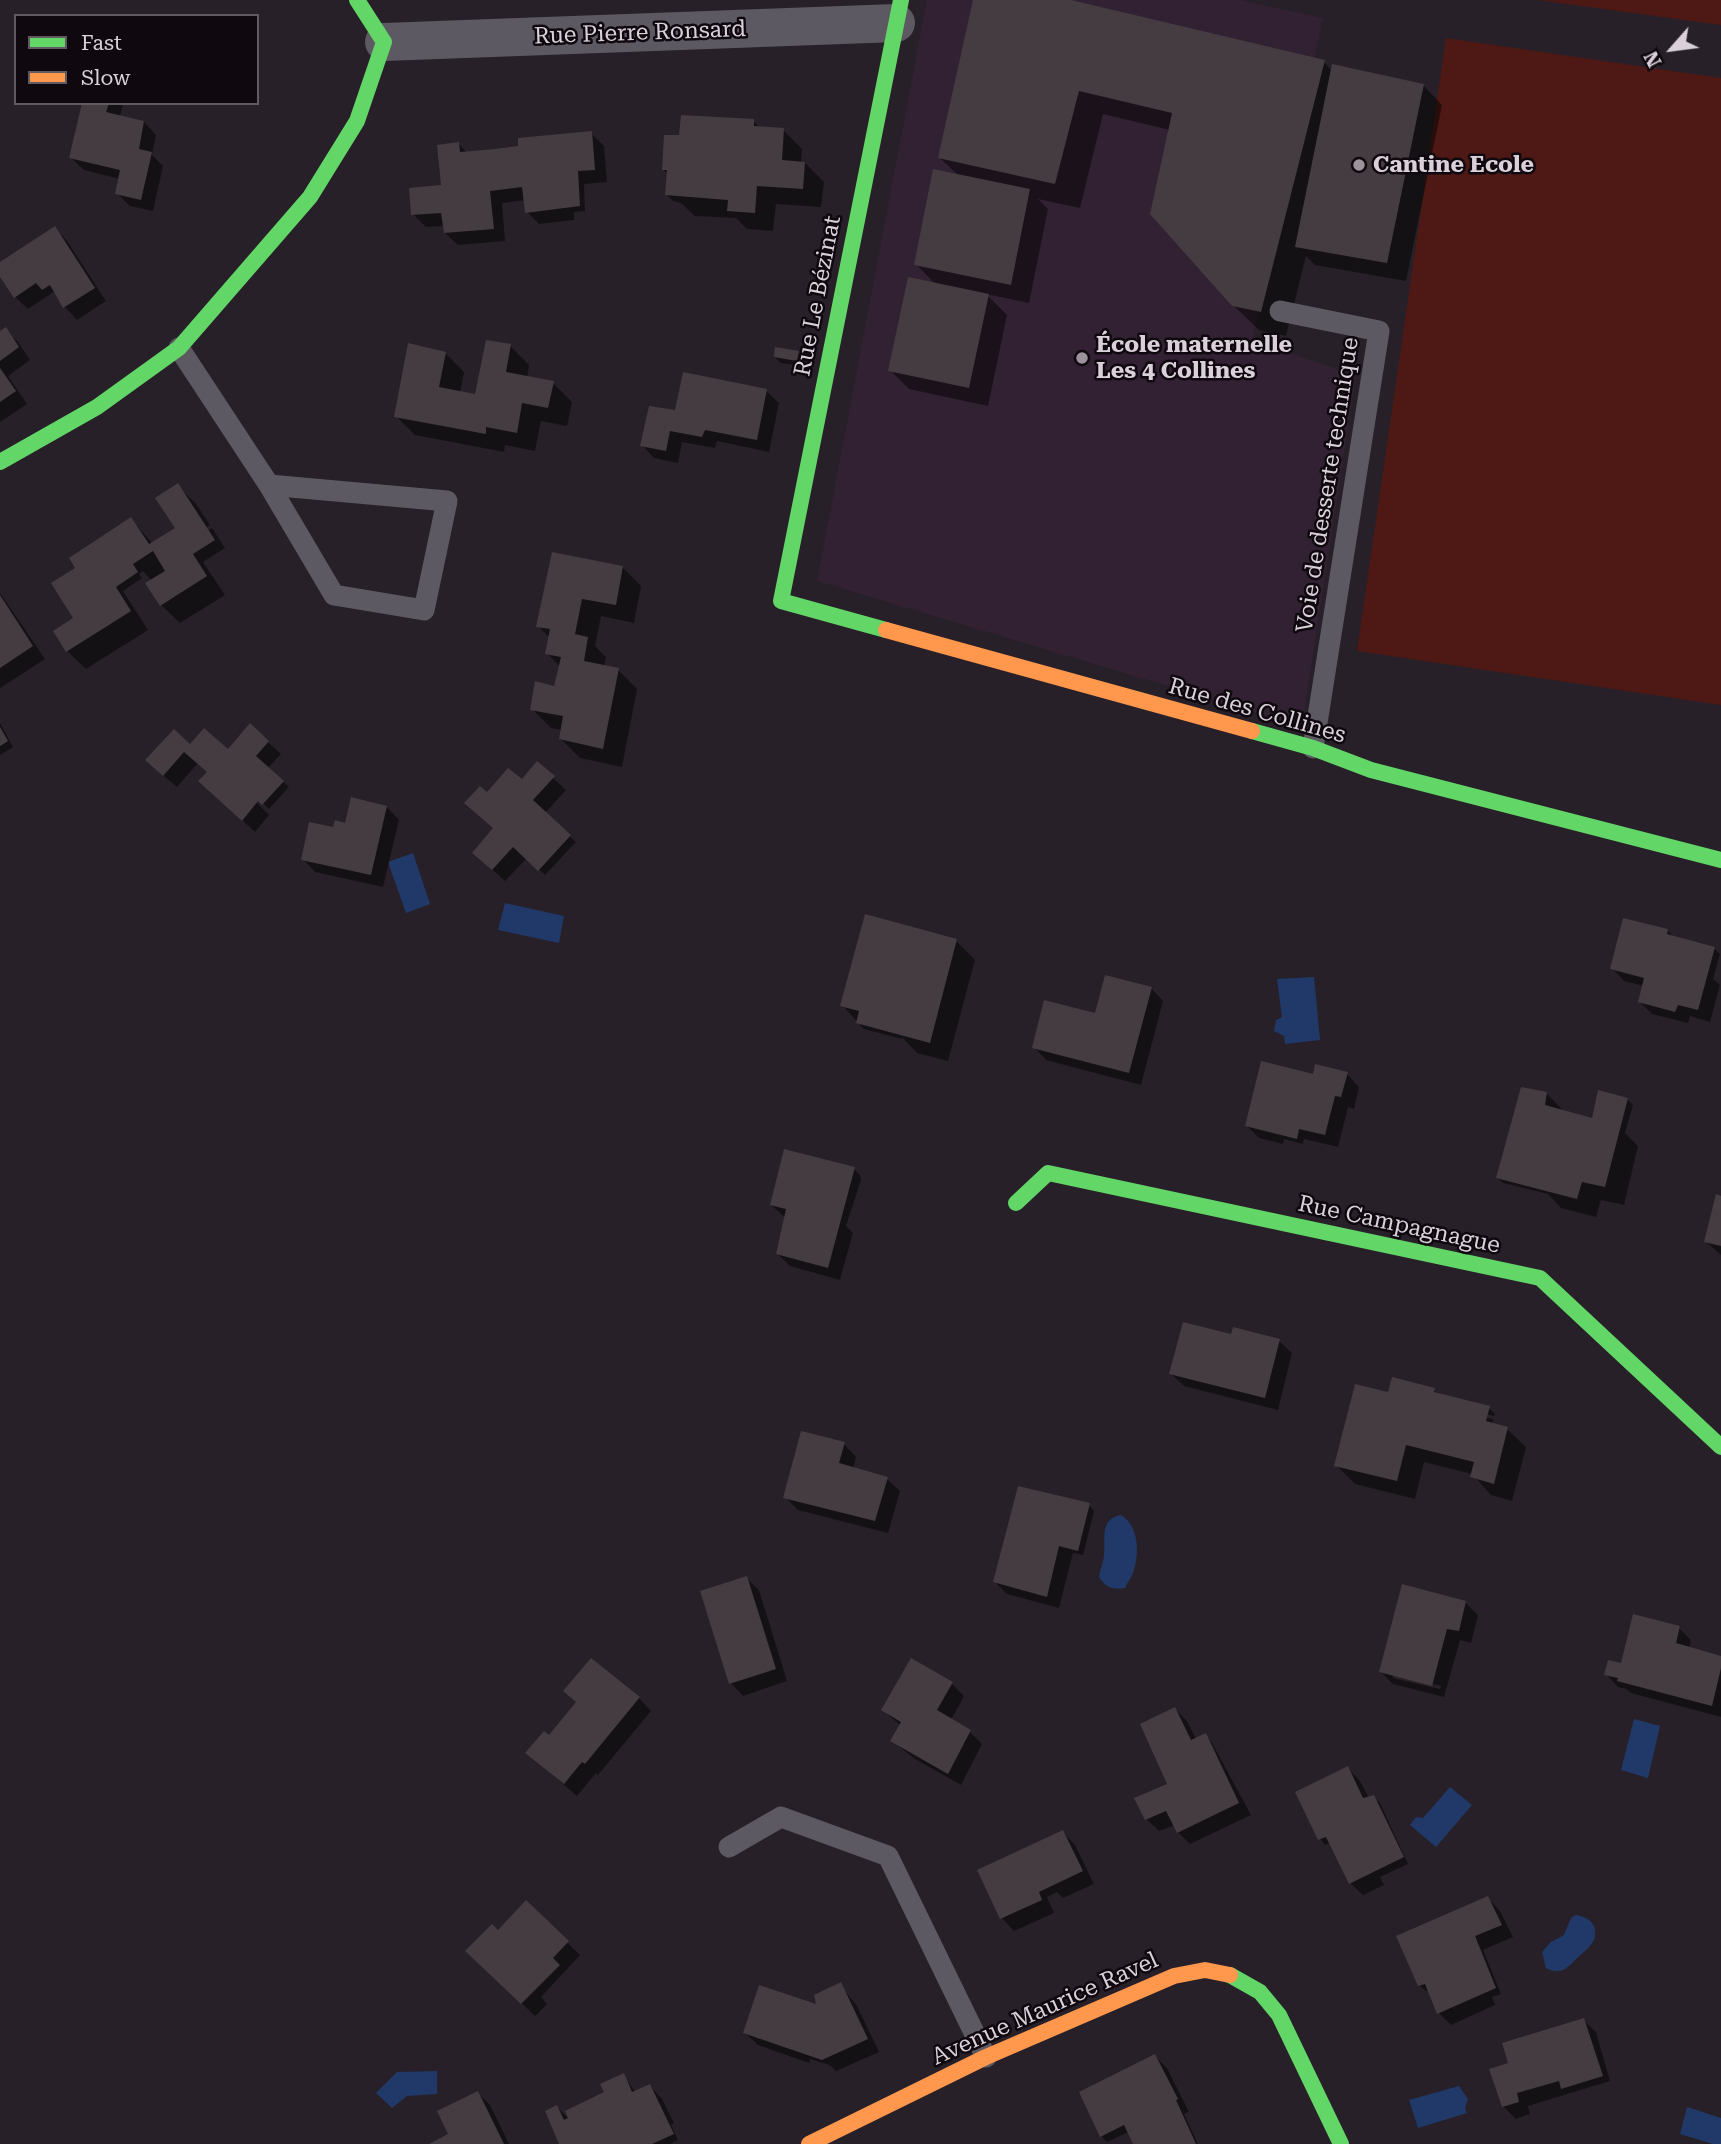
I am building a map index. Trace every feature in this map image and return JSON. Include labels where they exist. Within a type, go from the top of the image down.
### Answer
[{"type":"street","points":[[0,462],[97,407],[178,348],[310,197],[358,121],[383,42],[358,0]]},
{"type":"street","name":"Rue Pierre Ronsard","points":[[383,42],[898,12]]},
{"type":"street","name":"Rue Le Bézinat","points":[[780,601],[898,12]]},
{"type":"street","name":"Rue des Collines","points":[[780,601],[1314,748],[1371,770],[1721,860]]},
{"type":"street","name":"Rue Campagnague","points":[[1016,1203],[1048,1173],[1540,1278],[1721,1447]]},
{"type":"street","name":"Avenue Maurice Ravel","points":[[810,2144],[986,2057],[1174,1976],[1205,1970],[1233,1976],[1260,1992],[1279,2015],[1341,2144]]},
{"type":"lane","name":"Voie de desserte technique","points":[[1280,311],[1379,331],[1314,748]]},
{"type":"lane","points":[[178,348],[269,485],[334,594],[424,610],[447,501],[269,485]]},
{"type":"lane","points":[[729,1847],[781,1817],[888,1856],[986,2057]]},
{"type":"shaded area","name":"École maternelle Les 4 Collines","points":[[927,0],[1240,0],[1323,18],[1252,341],[1356,375],[1302,726],[817,581]]},
{"type":"shaded area","points":[[1538,0],[1721,0],[1721,25]]},
{"type":"shaded area","points":[[1446,38],[1721,78],[1721,705],[1357,651]]},
{"type":"water","points":[[413,853],[430,904],[406,913],[388,862]]},
{"type":"water","points":[[505,903],[564,916],[559,943],[498,930]]},
{"type":"water","points":[[1314,977],[1320,1040],[1285,1044],[1284,1036],[1274,1031],[1276,1020],[1282,1017],[1277,979]]},
{"type":"water","points":[[1121,1515],[1135,1533],[1137,1557],[1125,1588],[1117,1589],[1104,1584],[1099,1577],[1104,1557],[1106,1525],[1114,1517]]},
{"type":"water","points":[[1634,1719],[1660,1726],[1648,1778],[1621,1770]]},
{"type":"water","points":[[1450,1787],[1472,1805],[1436,1847],[1410,1825],[1416,1817],[1423,1818]]},
{"type":"water","points":[[1576,1915],[1592,1923],[1595,1930],[1594,1940],[1565,1969],[1555,1971],[1546,1968],[1542,1952],[1551,1942],[1564,1935],[1571,1918]]},
{"type":"water","points":[[437,2071],[437,2094],[407,2096],[392,2108],[376,2093],[397,2072]]},
{"type":"water","points":[[1459,2086],[1468,2099],[1465,2108],[1467,2113],[1418,2128],[1409,2100]]},
{"type":"water","points":[[1687,2107],[1721,2118],[1721,2144],[1680,2134]]},
{"type":"building","points":[[973,0],[1071,0],[1325,60],[1261,312],[1232,306],[1150,214],[1172,113],[1079,91],[1055,184],[938,158]]},
{"type":"building","name":"Cantine Ecole","points":[[1332,64],[1424,84],[1387,263],[1295,247]]},
{"type":"building","points":[[82,105],[108,105],[106,112],[144,121],[139,149],[152,152],[141,200],[115,194],[120,170],[69,158]]},
{"type":"building","points":[[681,115],[754,119],[754,126],[784,128],[782,160],[805,162],[803,189],[757,186],[755,213],[727,211],[728,200],[665,195],[667,170],[662,170],[664,135],[679,135]]},
{"type":"building","points":[[592,131],[595,170],[578,171],[580,206],[525,213],[522,187],[490,191],[494,229],[444,233],[441,213],[411,215],[409,188],[441,185],[437,145],[459,142],[460,152],[495,149],[518,146],[518,138]]},
{"type":"building","points":[[933,169],[1030,189],[1011,285],[914,265]]},
{"type":"building","points":[[55,226],[95,288],[63,308],[50,285],[42,290],[36,283],[14,298],[0,277],[0,262]]},
{"type":"building","points":[[908,277],[989,294],[969,388],[888,371]]},
{"type":"building","points":[[6,327],[19,347],[0,361],[0,331]]},
{"type":"building","points":[[486,340],[511,344],[506,372],[554,381],[548,408],[522,403],[517,433],[486,427],[486,434],[394,417],[408,343],[446,352],[439,387],[475,394]]},
{"type":"building","points":[[775,347],[799,351],[797,361],[774,357]]},
{"type":"building","points":[[0,368],[16,391],[0,402]]},
{"type":"building","points":[[683,372],[767,389],[757,440],[705,430],[702,437],[670,431],[666,451],[640,446],[649,406],[675,410]]},
{"type":"building","points":[[178,483],[215,540],[193,554],[207,576],[160,606],[145,583],[165,571],[153,551],[133,564],[138,572],[116,587],[131,611],[66,652],[53,631],[73,618],[51,583],[75,568],[69,558],[131,517],[149,544],[175,528],[155,498]]},
{"type":"building","points":[[552,552],[623,566],[616,605],[582,599],[575,634],[588,637],[584,661],[619,668],[603,749],[559,739],[563,716],[530,710],[535,681],[554,686],[561,657],[545,654],[550,629],[536,627]]},
{"type":"building","points":[[0,595],[33,646],[0,668]]},
{"type":"building","points":[[250,723],[269,741],[256,756],[284,781],[262,805],[258,801],[242,821],[198,781],[207,772],[184,752],[163,776],[145,760],[174,729],[190,744],[204,728],[228,749]]},
{"type":"building","points":[[0,727],[8,741],[0,746]]},
{"type":"building","points":[[537,761],[555,776],[533,800],[571,835],[538,871],[513,847],[492,870],[472,853],[493,828],[464,803],[480,786],[487,792],[508,768],[522,779]]},
{"type":"building","points":[[351,797],[387,806],[371,875],[301,860],[309,822],[333,827],[335,820],[345,823]]},
{"type":"building","points":[[865,914],[957,939],[930,1043],[856,1023],[859,1011],[840,1006]]},
{"type":"building","points":[[1623,918],[1668,929],[1667,934],[1715,947],[1698,1010],[1678,1005],[1675,1012],[1638,1002],[1644,978],[1610,969]]},
{"type":"building","points":[[1105,975],[1152,987],[1129,1073],[1032,1048],[1044,1000],[1095,1013]]},
{"type":"building","points":[[1261,1061],[1313,1074],[1315,1064],[1348,1072],[1341,1097],[1335,1096],[1325,1135],[1299,1129],[1297,1139],[1245,1126]]},
{"type":"building","points":[[1521,1087],[1547,1092],[1545,1105],[1592,1118],[1598,1090],[1628,1098],[1605,1187],[1582,1182],[1577,1199],[1496,1178]]},
{"type":"building","points":[[784,1149],[855,1167],[828,1268],[776,1254],[786,1209],[770,1205]]},
{"type":"building","points":[[1716,1194],[1721,1196],[1721,1246],[1704,1242]]},
{"type":"building","points":[[1183,1322],[1231,1334],[1233,1327],[1280,1339],[1265,1398],[1169,1374]]},
{"type":"building","points":[[1392,1377],[1435,1388],[1434,1392],[1490,1406],[1486,1421],[1508,1427],[1494,1484],[1470,1477],[1474,1462],[1406,1445],[1397,1481],[1334,1466],[1355,1384],[1388,1392]]},
{"type":"building","points":[[801,1431],[845,1442],[839,1463],[888,1477],[875,1521],[783,1498]]},
{"type":"building","points":[[1018,1486],[1090,1503],[1078,1551],[1059,1546],[1047,1597],[993,1582]]},
{"type":"building","points":[[747,1576],[776,1669],[729,1684],[700,1591]]},
{"type":"building","points":[[1402,1584],[1466,1601],[1459,1631],[1447,1629],[1432,1686],[1379,1672]]},
{"type":"building","points":[[1633,1614],[1680,1626],[1676,1643],[1721,1656],[1721,1668],[1712,1706],[1617,1681],[1618,1678],[1604,1675],[1608,1660],[1621,1663]]},
{"type":"building","points":[[591,1658],[640,1697],[585,1764],[582,1762],[564,1784],[525,1753],[544,1731],[549,1735],[576,1702],[563,1691]]},
{"type":"building","points":[[911,1658],[953,1682],[937,1710],[971,1730],[948,1774],[890,1741],[901,1722],[881,1710]]},
{"type":"building","points":[[1175,1707],[1191,1740],[1206,1733],[1239,1803],[1177,1833],[1166,1811],[1145,1820],[1134,1798],[1167,1784],[1140,1724]]},
{"type":"building","points":[[1348,1766],[1363,1798],[1374,1795],[1404,1857],[1349,1884],[1326,1837],[1318,1840],[1295,1792]]},
{"type":"building","points":[[1063,1830],[1083,1871],[1039,1892],[1042,1900],[1000,1919],[977,1870]]},
{"type":"building","points":[[1488,1896],[1502,1925],[1475,1936],[1496,1988],[1437,2014],[1425,1984],[1418,1986],[1396,1936]]},
{"type":"building","points":[[526,1900],[569,1941],[553,1958],[560,1965],[521,2004],[465,1951],[492,1924],[498,1930]]},
{"type":"building","points":[[841,1982],[868,2039],[822,2060],[743,2033],[759,1985],[816,2004],[814,1995]]},
{"type":"building","points":[[1584,2018],[1603,2076],[1561,2089],[1559,2081],[1517,2093],[1519,2102],[1502,2107],[1489,2069],[1508,2063],[1502,2043]]},
{"type":"building","points":[[1155,2054],[1178,2099],[1176,2100],[1196,2144],[1133,2144],[1124,2125],[1100,2137],[1079,2092]]},
{"type":"building","points":[[624,2073],[632,2092],[650,2084],[674,2134],[652,2144],[559,2144],[545,2111],[557,2105],[564,2120],[568,2118],[565,2111],[604,2092],[600,2084]]},
{"type":"building","points":[[478,2091],[504,2144],[429,2144],[448,2134],[437,2111]]},
{"type":"traffic: fast","points":[[0,462],[97,407],[179,348],[310,197],[357,121],[384,42],[357,0]]},
{"type":"traffic: fast","points":[[886,630],[781,601],[901,0]]},
{"type":"traffic: fast","points":[[1252,731],[1313,748],[1371,770],[1721,860]]},
{"type":"traffic: fast","points":[[1016,1203],[1048,1173],[1540,1278],[1721,1447]]},
{"type":"traffic: fast","points":[[1230,1975],[1260,1992],[1279,2015],[1341,2144]]},
{"type":"traffic: slow","points":[[886,630],[1252,731]]},
{"type":"traffic: slow","points":[[809,2144],[986,2057],[1174,1976],[1205,1970],[1230,1975]]},
{"type":"place","name":"Cantine Ecole","points":[[1359,165]]},
{"type":"place","name":"École maternelle Les 4 Collines","points":[[1082,358]]}]
